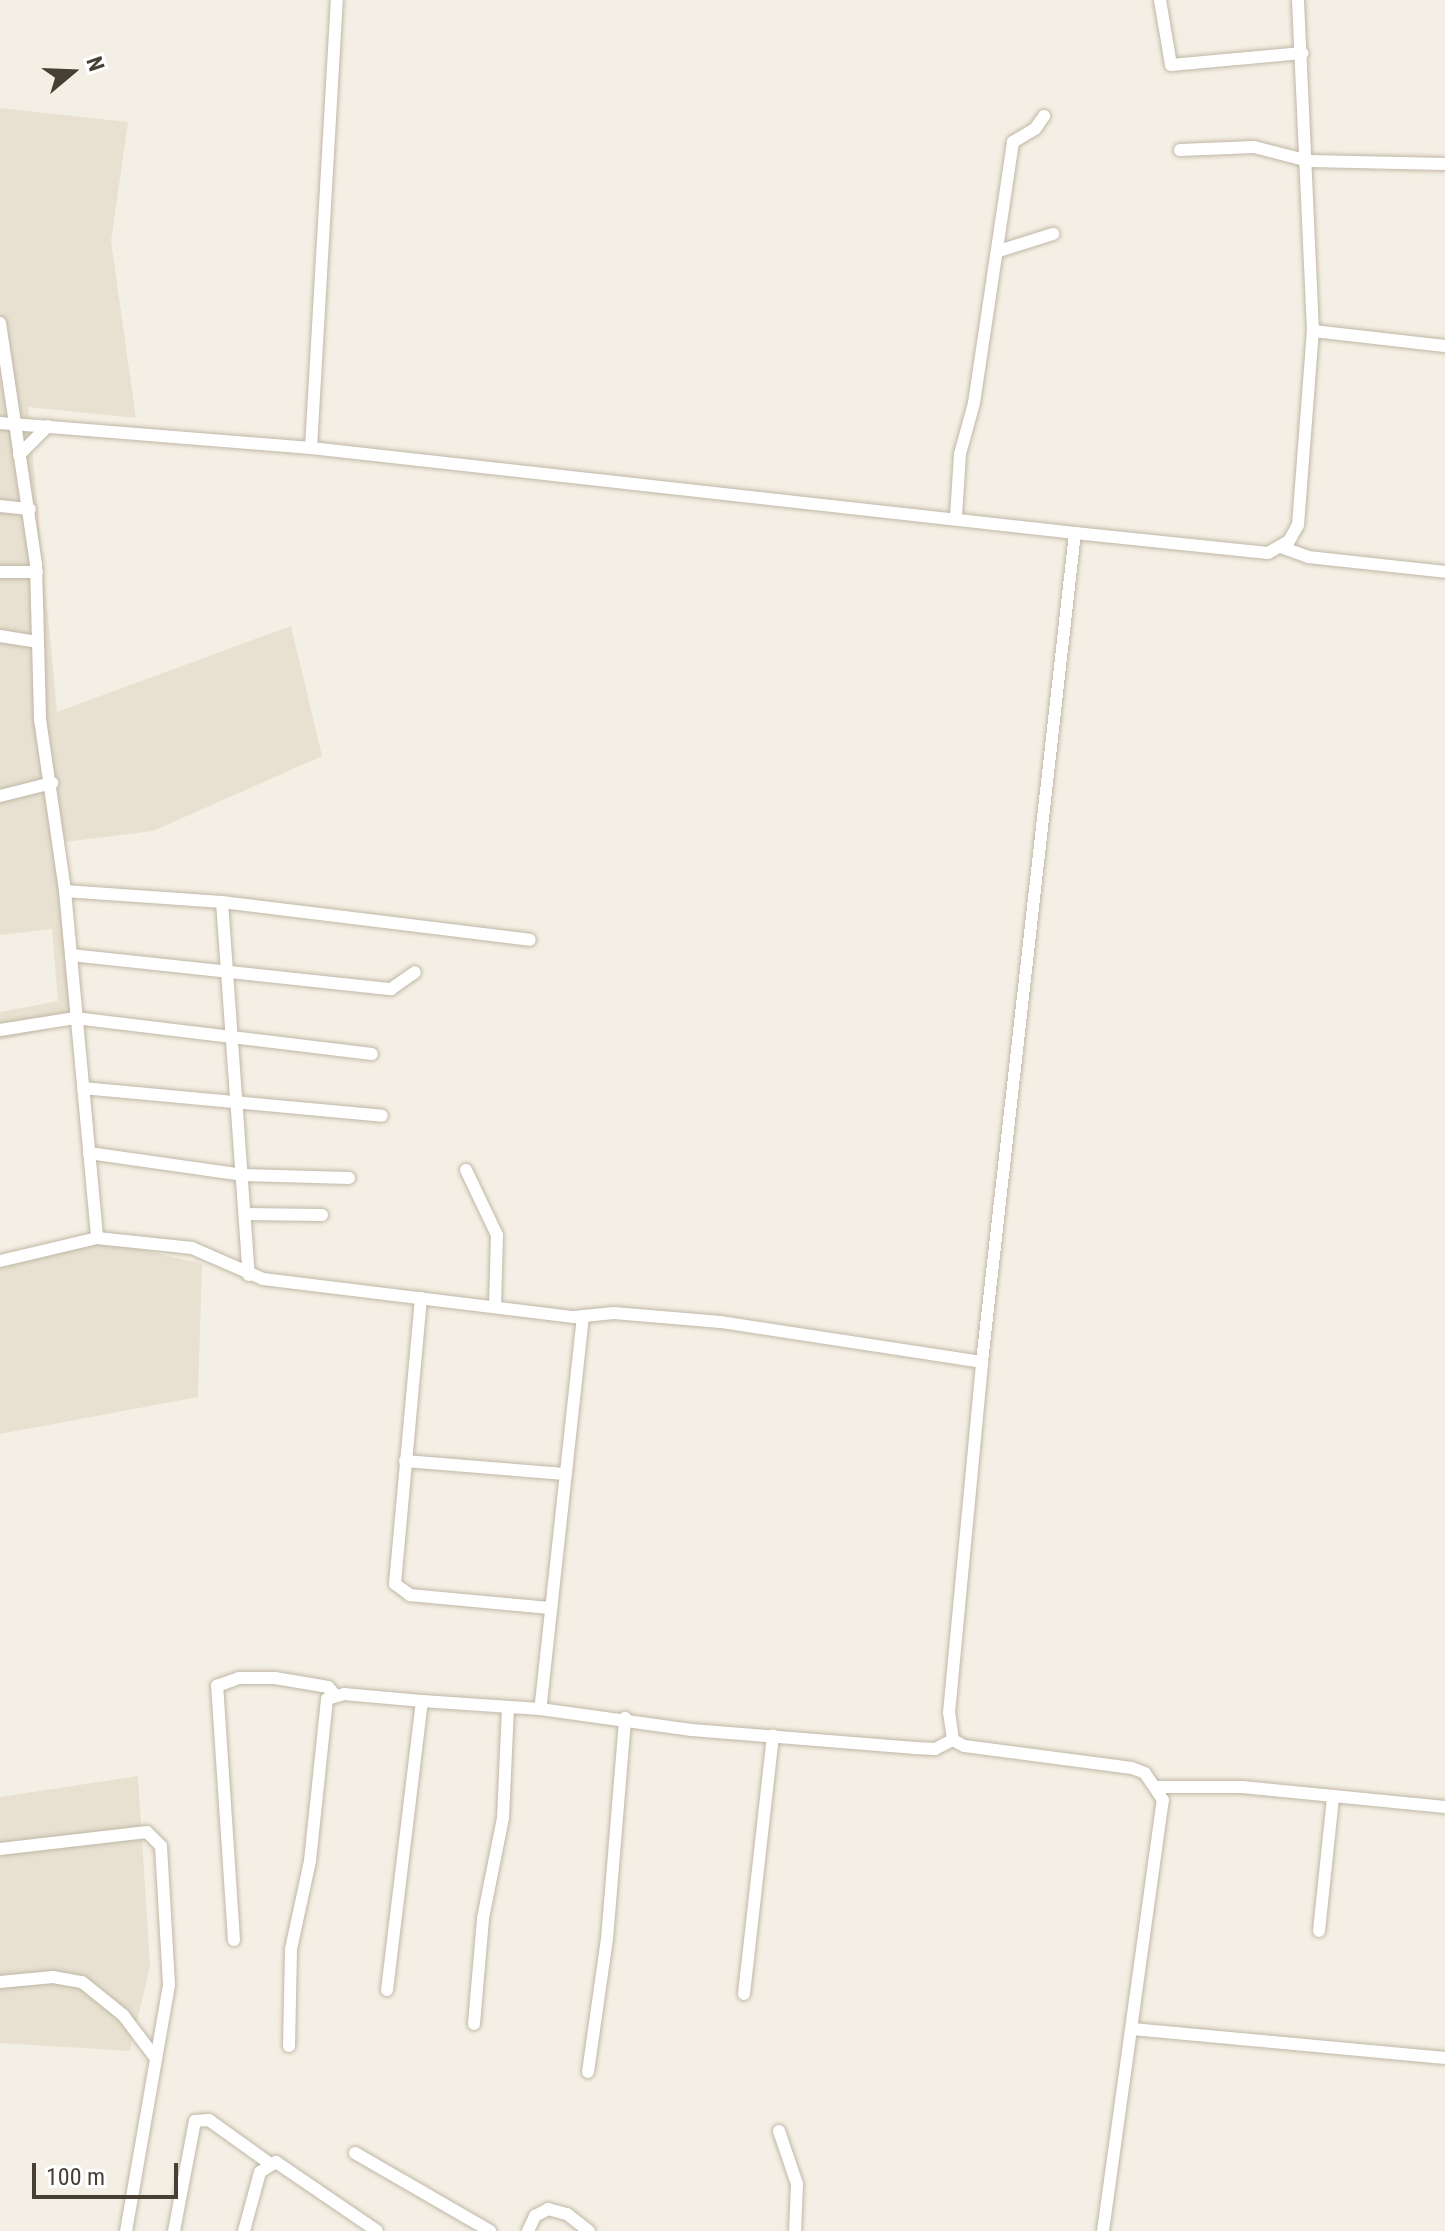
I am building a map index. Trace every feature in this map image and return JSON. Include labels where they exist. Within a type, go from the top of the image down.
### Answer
[{"type":"street","points":[[311,448],[337,0]]},
{"type":"street","points":[[1160,0],[1171,65],[1302,53]]},
{"type":"street","points":[[1281,547],[1298,525],[1313,331],[1309,161],[1298,0]]},
{"type":"street","points":[[956,516],[960,454],[974,403],[985,311],[999,251],[1001,208],[1013,142],[1035,129],[1044,116]]},
{"type":"street","points":[[1180,150],[1254,147],[1309,161],[1445,164]]},
{"type":"street","points":[[999,251],[1053,234]]},
{"type":"street","points":[[0,323],[37,572],[36,642],[40,719],[52,783],[65,891],[97,1238]]},
{"type":"street","points":[[1313,331],[1443,344]]},
{"type":"street","points":[[0,423],[311,448],[956,516],[1075,533],[1250,552],[1281,547],[1308,557],[1445,572]]},
{"type":"street","points":[[19,455],[48,426]]},
{"type":"street","points":[[0,506],[30,509]]},
{"type":"street","points":[[953,1740],[949,1713],[982,1362],[1075,533]]},
{"type":"street","points":[[0,572],[37,572]]},
{"type":"street","points":[[0,636],[36,642]]},
{"type":"street","points":[[0,796],[52,783]]},
{"type":"street","points":[[65,891],[222,902],[530,940]]},
{"type":"street","points":[[222,902],[240,1106],[249,1275]]},
{"type":"street","points":[[71,955],[391,989],[415,972]]},
{"type":"street","points":[[0,1030],[75,1018],[372,1054]]},
{"type":"street","points":[[83,1088],[240,1106],[382,1116]]},
{"type":"street","points":[[89,1153],[243,1175],[349,1178]]},
{"type":"street","points":[[466,1170],[497,1235],[495,1307]]},
{"type":"street","points":[[245,1214],[322,1215]]},
{"type":"street","points":[[0,1261],[97,1238],[192,1248],[249,1275],[583,1316],[614,1313],[721,1322],[982,1362]]},
{"type":"street","points":[[421,1298],[393,1573],[401,1591],[551,1608]]},
{"type":"street","points":[[540,1709],[583,1316]]},
{"type":"street","points":[[405,1461],[564,1474]]},
{"type":"street","points":[[234,1940],[217,1686],[230,1679],[275,1678],[328,1687],[335,1695],[540,1709],[773,1736],[935,1749],[953,1740],[981,1751],[1132,1768],[1157,1787],[1165,1814],[1103,2231]]},
{"type":"street","points":[[289,2046],[291,1949],[310,1861],[325,1706],[335,1695]]},
{"type":"street","points":[[387,1990],[422,1701]]},
{"type":"street","points":[[474,2024],[483,1918],[503,1818],[508,1707]]},
{"type":"street","points":[[588,2072],[607,1939],[625,1718]]},
{"type":"street","points":[[744,1994],[773,1736]]},
{"type":"street","points":[[1157,1787],[1242,1787],[1445,1807]]},
{"type":"street","points":[[1319,1931],[1333,1797]]},
{"type":"street","points":[[0,1849],[133,1832],[156,1836],[164,1858],[169,1985],[154,2056],[126,2231]]},
{"type":"street","points":[[0,1982],[53,1977],[82,1982],[123,2015],[154,2056]]},
{"type":"street","points":[[1133,2029],[1445,2058]]},
{"type":"street","points":[[174,2231],[195,2121],[209,2120],[269,2163],[284,2165],[377,2231]]},
{"type":"street","points":[[779,2131],[797,2184],[795,2231]]},
{"type":"street","points":[[355,2153],[490,2231]]},
{"type":"street","points":[[244,2231],[260,2172],[269,2163]]},
{"type":"street","points":[[528,2231],[535,2216],[548,2209],[567,2214],[589,2231]]},
{"type":"shaded area","points":[[0,108],[128,122],[111,241],[136,418],[28,407],[57,712],[291,626],[322,756],[153,831],[64,842],[82,1022],[0,1040],[0,1012],[58,1001],[52,929],[0,935]]},
{"type":"shaded area","points":[[92,1238],[202,1264],[198,1397],[0,1434],[0,1259]]},
{"type":"shaded area","points":[[138,1776],[150,1966],[130,2051],[0,2043],[0,1797]]}]
